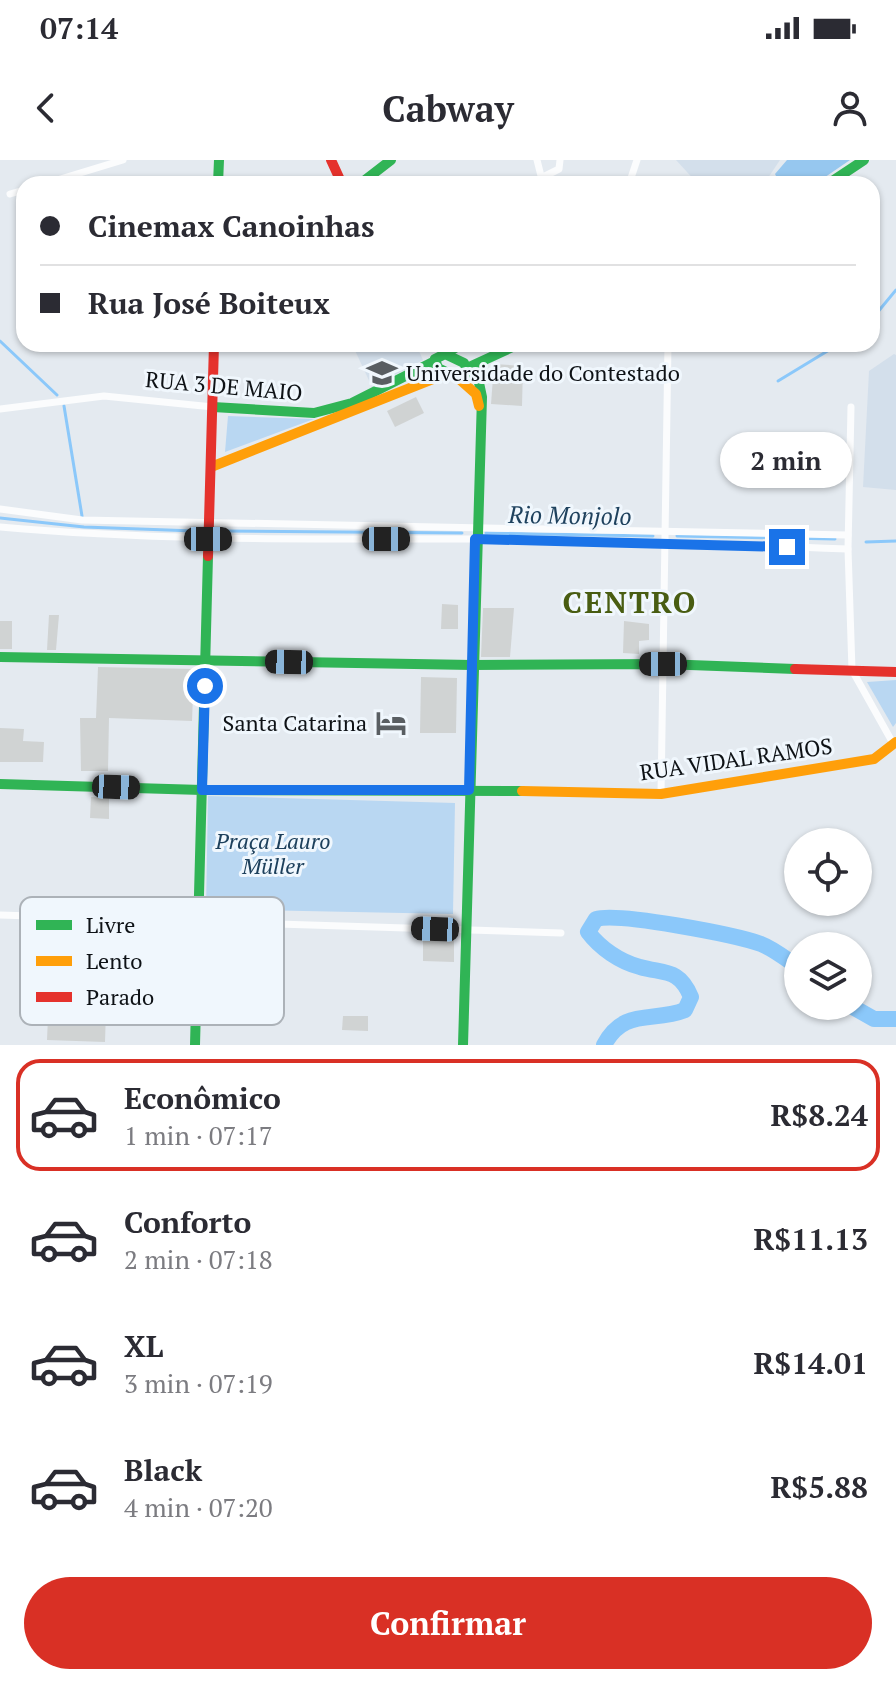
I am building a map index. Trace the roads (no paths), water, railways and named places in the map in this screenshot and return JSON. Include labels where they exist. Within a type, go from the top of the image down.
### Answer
[{"type":"main road","points":[[370,176],[391,160]]},
{"type":"main road","points":[[840,176],[864,160]]},
{"type":"main road","points":[[200,897],[214,352]]},
{"type":"main road","points":[[435,352],[439,358],[467,369],[478,378],[481,388],[463,1045]]},
{"type":"main road","name":"RUA 3 DE MAIO","points":[[213,407],[314,413],[352,403],[449,352]]},
{"type":"main road","points":[[467,369],[502,352]]},
{"type":"main road","points":[[439,358],[438,368],[453,375],[476,394],[480,408]]},
{"type":"main road","name":"RUA 3 DE MAIO","points":[[211,467],[408,391],[453,375],[464,376],[467,369]]},
{"type":"main road","points":[[402,379],[408,391]]},
{"type":"main road","points":[[314,413],[316,426]]},
{"type":"main road","points":[[0,657],[472,665],[663,664],[896,672]]},
{"type":"main road","name":"RUA VIDAL RAMOS","points":[[0,784],[202,790],[661,794],[874,759],[895,745]]},
{"type":"main road","points":[[195,1045],[196,1025]]},
{"type":"street","points":[[70,176],[123,160]]},
{"type":"street","points":[[549,176],[559,169],[560,160]]},
{"type":"street","points":[[10,194],[16,192]]},
{"type":"street","points":[[661,794],[668,352]]},
{"type":"street","name":"RUA 3 DE MAIO","points":[[0,409],[104,396],[213,407]]},
{"type":"street","points":[[851,407],[848,549],[852,670],[895,745]]},
{"type":"street","points":[[0,509],[82,520],[209,524],[848,535]]},
{"type":"street","points":[[0,527],[208,539],[475,539],[848,549]]},
{"type":"street","points":[[0,915],[20,916]]},
{"type":"street","points":[[284,924],[561,933]]},
{"type":"waterway","points":[[880,309],[896,290]]},
{"type":"waterway","points":[[0,341],[57,395]]},
{"type":"waterway","points":[[778,381],[826,352]]},
{"type":"waterway","points":[[64,406],[82,516]]},
{"type":"waterway","name":"Rio Monjolo","points":[[0,518],[84,527],[195,531]]},
{"type":"waterway","name":"Rio Monjolo","points":[[224,531],[462,533]]},
{"type":"waterway","name":"Rio Monjolo","points":[[486,533],[653,536]]},
{"type":"waterway","name":"Rio Monjolo","points":[[677,536],[835,539]]},
{"type":"waterway","name":"Rio Monjolo","points":[[866,542],[896,541]]},
{"type":"waterway","points":[[604,1045],[621,1025],[640,1018],[685,1010],[691,997],[676,977],[633,965],[604,949],[588,932],[596,919],[651,921],[728,935],[766,946],[784,957]]},
{"type":"waterway","points":[[872,1018],[896,1019]]},
{"type":"place","name":"Universidade do Contestado","points":[[382,373]]},
{"type":"place","name":"Santa Catarina","points":[[391,723]]},
{"type":"district","name":"CENTRO","points":[[630,603]]},
{"type":"park label","name":"Praça Lauro Müller","points":[[273,854]]}]
